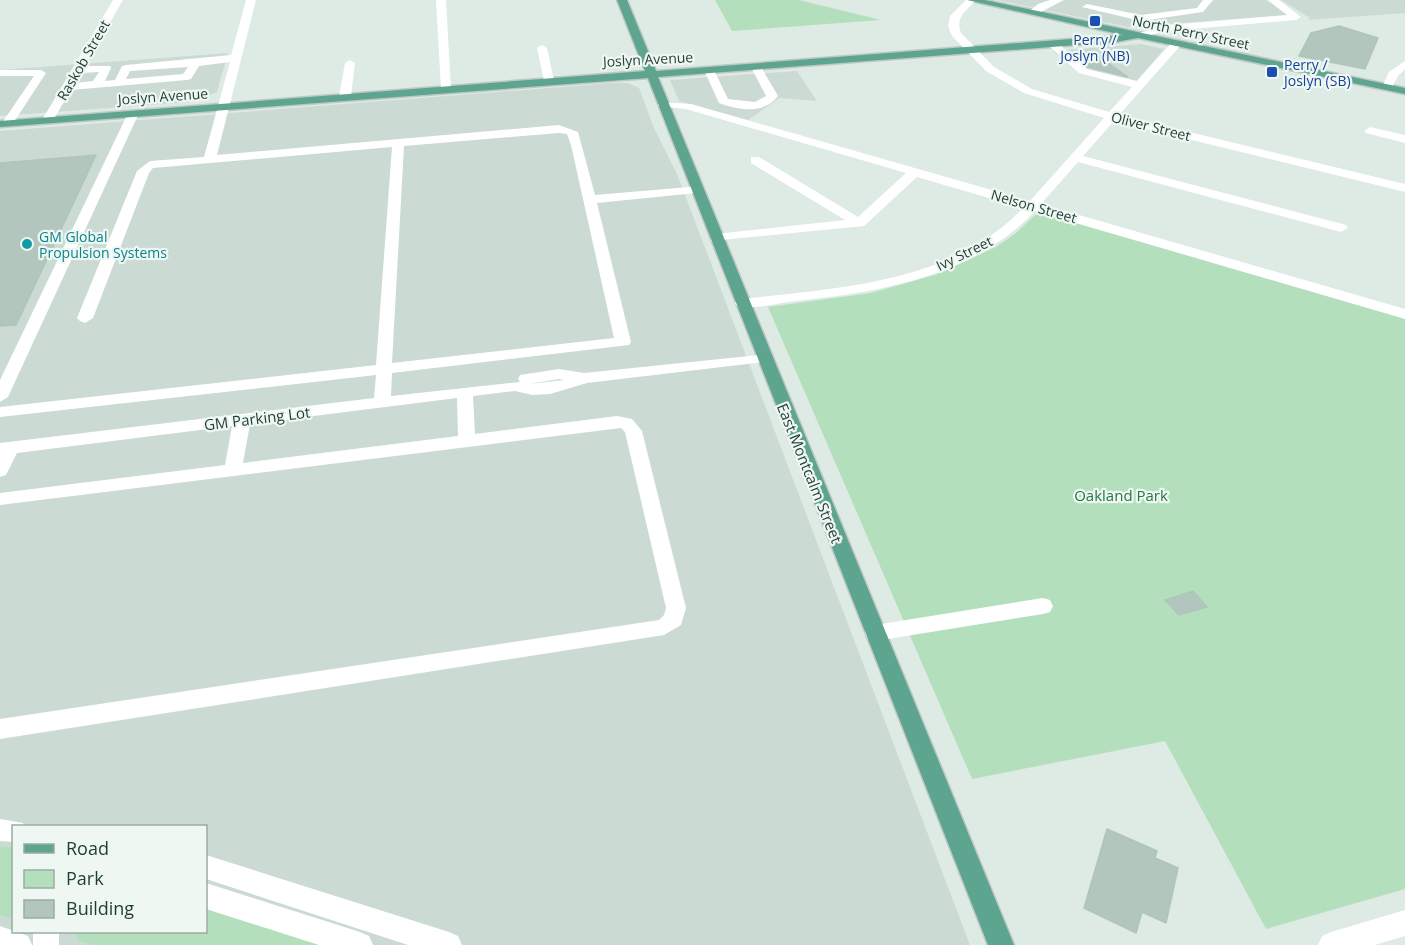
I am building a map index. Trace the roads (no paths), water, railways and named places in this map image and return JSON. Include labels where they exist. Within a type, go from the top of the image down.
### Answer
[{"type":"main road","name":"East Montcalm Street","points":[[622,0],[1001,945]]},
{"type":"main road","name":"North Perry Street","points":[[972,0],[1405,91]]},
{"type":"main road","name":"Joslyn Avenue","points":[[4,123],[970,51],[1116,39],[1137,35]]},
{"type":"street","name":"Raskob Street","points":[[48,120],[118,0]]},
{"type":"street","points":[[210,158],[251,0]]},
{"type":"street","points":[[441,0],[446,89]]},
{"type":"street","name":"Oliver Street","points":[[972,0],[958,12],[953,22],[958,37],[993,71],[1023,88],[1062,103],[1112,117],[1405,188]]},
{"type":"street","points":[[1018,10],[1030,0]]},
{"type":"street","points":[[1032,13],[1041,6],[1059,0]]},
{"type":"street","points":[[1071,21],[1091,3],[1141,18],[1200,10],[1208,0]]},
{"type":"street","name":"Joslyn Avenue","points":[[1137,35],[1169,28],[1296,16],[1273,0]]},
{"type":"street","name":"Ivy Street","points":[[742,303],[857,289],[925,272],[984,246],[1006,231],[1032,206],[1177,43]]},
{"type":"street","points":[[1053,44],[1083,71],[1140,85]]},
{"type":"street","points":[[542,48],[549,81]]},
{"type":"street","points":[[66,87],[187,77],[195,63],[235,58]]},
{"type":"street","points":[[345,96],[350,63]]},
{"type":"street","points":[[1387,87],[1393,74],[1405,64]]},
{"type":"street","points":[[709,70],[723,101],[739,106],[758,105],[768,101],[772,96],[756,67]]},
{"type":"street","points":[[76,70],[106,68],[97,85]]},
{"type":"street","points":[[0,73],[39,71],[36,80],[4,123]]},
{"type":"street","points":[[0,82],[36,80]]},
{"type":"street","name":"Nelson Street","points":[[662,104],[687,106],[1405,314]]},
{"type":"street","points":[[0,397],[133,113]]},
{"type":"street","points":[[0,412],[623,342],[573,132],[559,129],[162,162],[150,165],[143,171],[85,318]]},
{"type":"street","points":[[1370,131],[1405,139]]},
{"type":"street","points":[[382,402],[398,143]]},
{"type":"street","points":[[1075,158],[1341,228]]},
{"type":"street","points":[[755,160],[859,223]]},
{"type":"street","points":[[716,238],[859,223],[915,172]]},
{"type":"street","points":[[589,200],[696,189]]},
{"type":"street","name":"GM Parking Lot","points":[[5,448],[515,386],[528,391],[561,387],[584,378],[764,357]]},
{"type":"street","points":[[465,392],[467,440]]},
{"type":"street","points":[[233,469],[242,420]]},
{"type":"street","points":[[0,499],[467,440],[626,423],[633,431],[676,608],[675,619],[664,627],[0,729]]},
{"type":"street","points":[[0,471],[5,448]]},
{"type":"street","points":[[875,633],[1043,606]]},
{"type":"street","points":[[207,867],[449,945]]},
{"type":"street","points":[[207,896],[360,945]]},
{"type":"street","points":[[1331,945],[1405,923]]},
{"type":"street","points":[[0,939],[19,945]]},
{"type":"place","name":"Perry / Joslyn (NB)","points":[[1095,21]]},
{"type":"place","name":"Perry / Joslyn (SB)","points":[[1272,72]]},
{"type":"place","name":"GM Global Propulsion Systems","points":[[27,244]]},
{"type":"park label","name":"Oakland Park","points":[[1121,495]]}]
